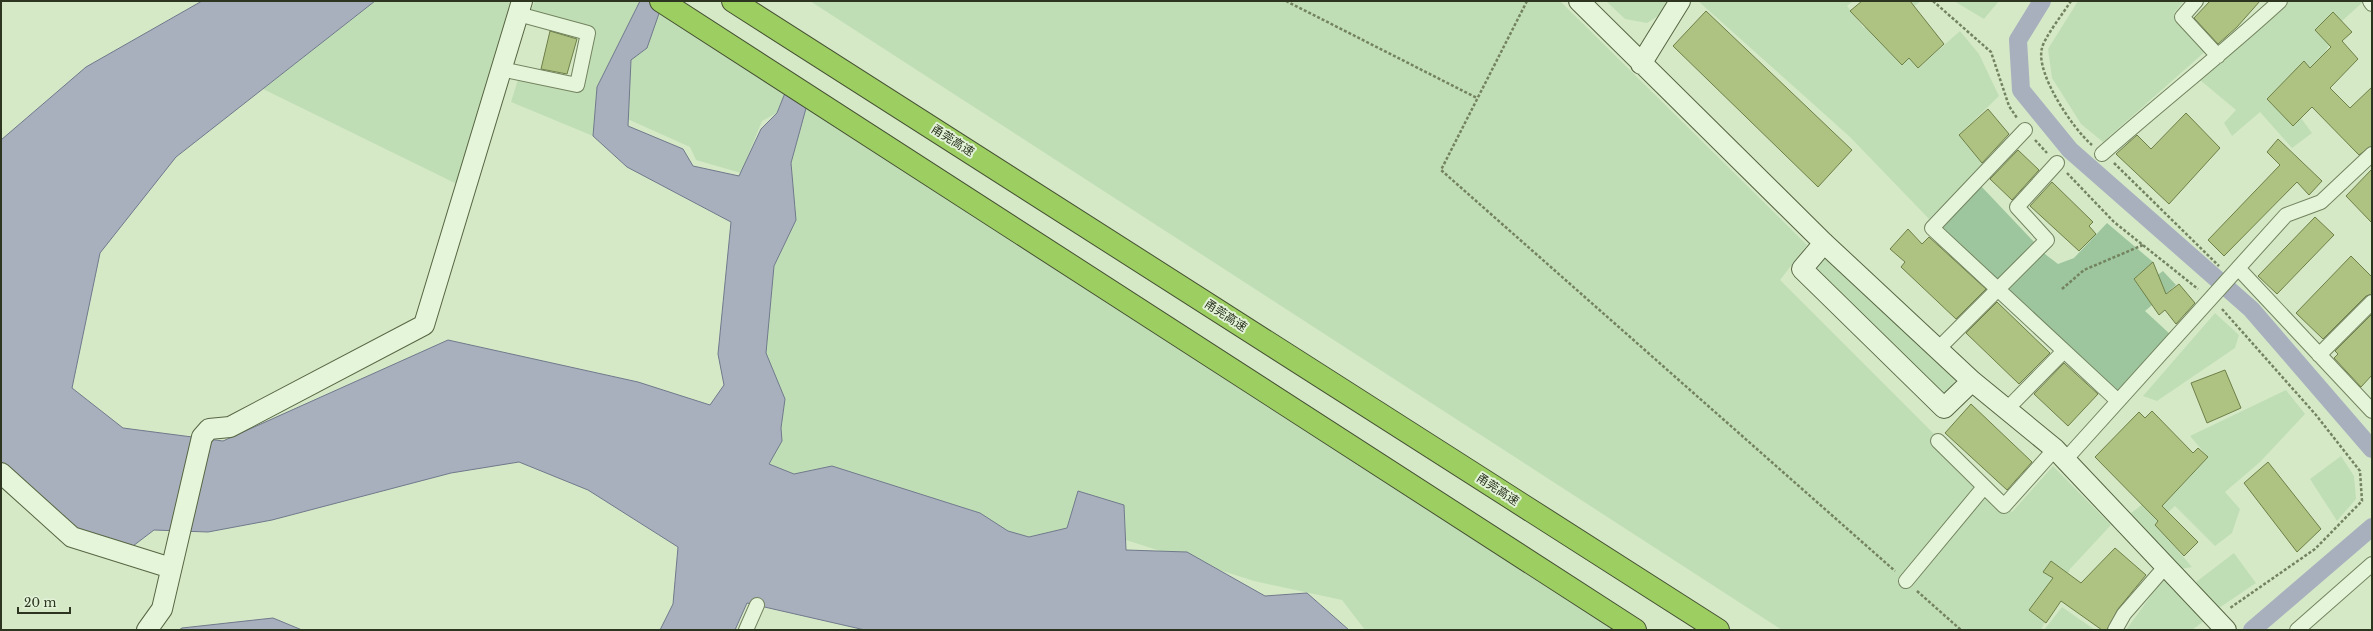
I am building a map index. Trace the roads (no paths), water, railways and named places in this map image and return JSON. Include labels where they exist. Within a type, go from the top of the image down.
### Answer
[{"type":"highway","points":[[662,1],[1636,630]]},
{"type":"highway","name":"甬莞高速","points":[[732,1],[1718,630]]},
{"type":"street","points":[[1579,1],[1641,64],[1824,243],[1972,381],[2060,455],[2221,624]]},
{"type":"street","points":[[1641,64],[1680,1]]},
{"type":"street","points":[[2196,1],[2182,17],[2218,56]]},
{"type":"street","points":[[2102,154],[2174,91],[2218,56],[2280,1]]},
{"type":"street","points":[[147,630],[162,609],[202,437],[209,429],[230,427],[424,325],[520,8],[588,33],[577,86],[502,69]]},
{"type":"street","points":[[2025,130],[1932,228],[2118,401]]},
{"type":"street","points":[[1938,441],[2004,506],[2118,401],[2286,215],[2321,202],[2372,154]]},
{"type":"street","points":[[1938,349],[2047,240],[2017,207],[2057,163]]},
{"type":"street","points":[[1824,243],[1802,269],[1944,408],[1972,381]]},
{"type":"street","points":[[2235,272],[2320,356],[2372,412]]},
{"type":"street","points":[[2320,356],[2372,302]]},
{"type":"street","points":[[2007,409],[2064,351]]},
{"type":"street","points":[[1,473],[72,537],[171,568]]},
{"type":"street","points":[[1906,581],[1984,487]]},
{"type":"street","points":[[2297,630],[2372,564]]},
{"type":"street","points":[[2115,630],[2124,614],[2165,566]]},
{"type":"street","points":[[746,630],[757,605]]},
{"type":"water","points":[[202,1],[375,1],[176,157],[100,253],[72,388],[123,428],[223,441],[448,340],[638,382],[710,405],[724,385],[718,354],[731,222],[627,167],[593,136],[597,87],[640,1],[661,1],[663,2],[647,48],[631,60],[628,126],[683,149],[693,166],[739,176],[761,129],[777,113],[789,83],[808,101],[791,163],[796,220],[774,266],[766,353],[785,399],[781,428],[782,441],[769,464],[794,474],[832,466],[980,513],[1008,531],[1029,537],[1067,528],[1078,491],[1124,505],[1126,550],[1187,552],[1265,596],[1307,593],[1349,630],[865,630],[747,603],[735,630],[660,630],[673,604],[678,547],[588,490],[519,462],[451,473],[272,520],[208,532],[154,530],[133,546],[65,525],[1,461],[1,140],[86,67]]},
{"type":"water","points":[[273,618],[302,630],[179,630],[182,628]]},
{"type":"waterway","points":[[2042,1],[2018,40],[2021,90],[2070,150],[2251,309],[2372,449]]},
{"type":"waterway","points":[[2252,630],[2372,527]]}]
